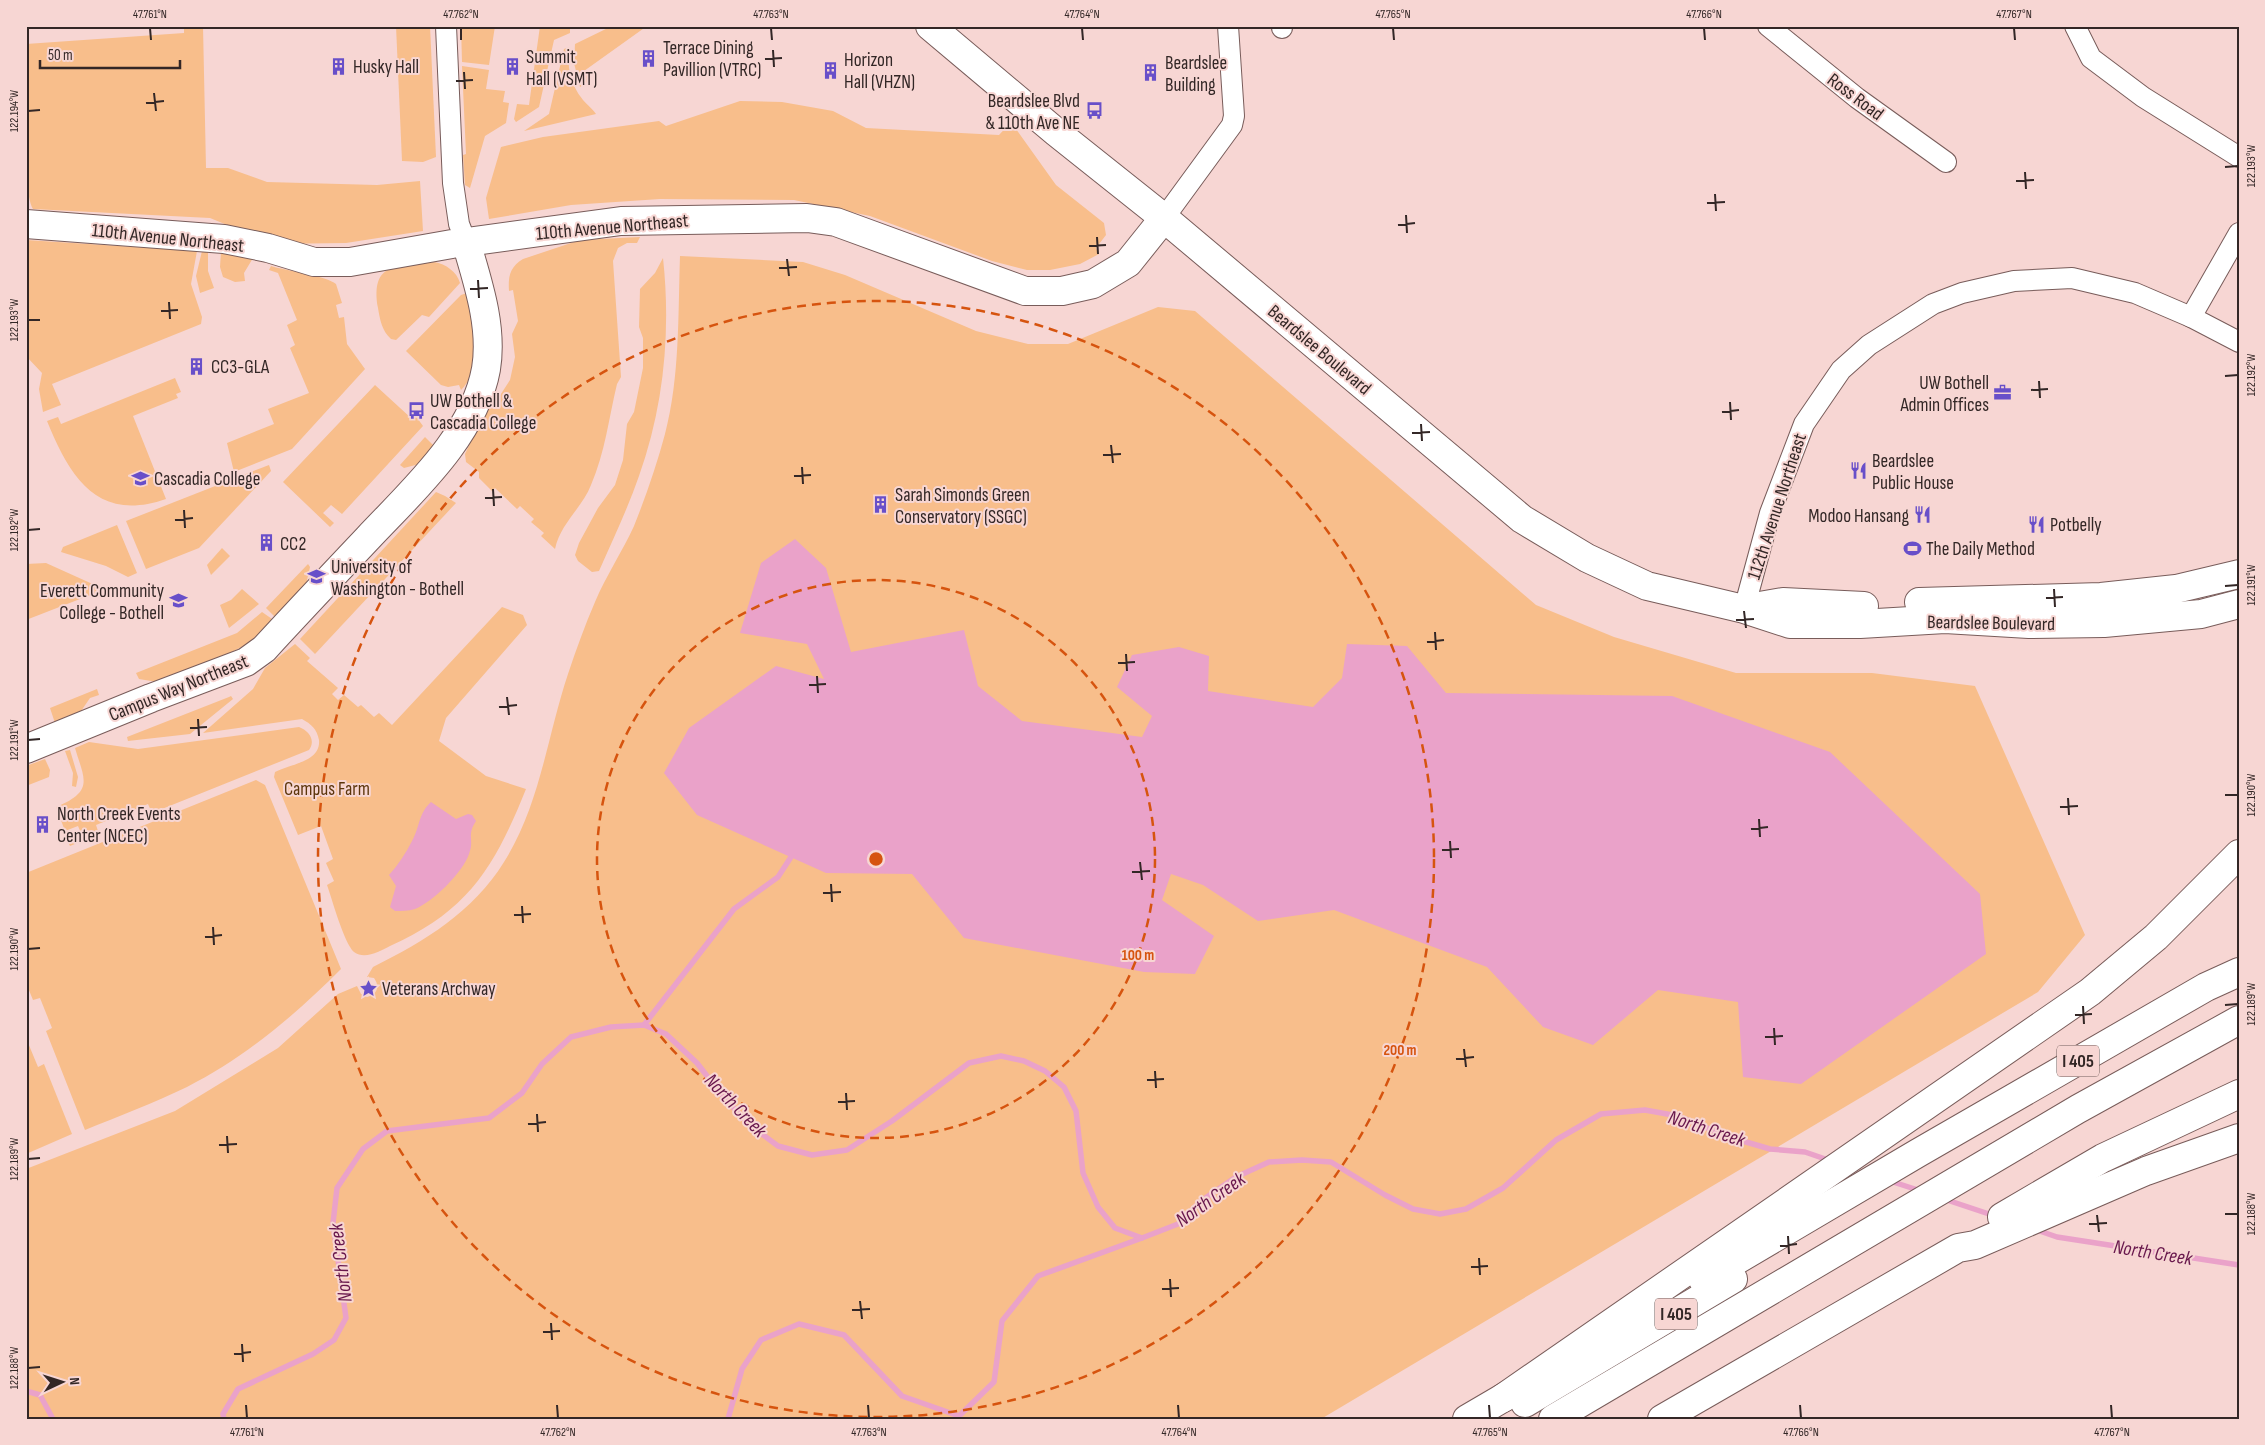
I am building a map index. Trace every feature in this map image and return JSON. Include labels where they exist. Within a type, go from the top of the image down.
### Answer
[{"type":"main road","name":"Beardslee Boulevard","points":[[930,26],[1164,218],[1522,519],[1587,558],[1647,586],[1744,609],[1790,624],[1860,624],[1944,620],[2029,624],[2104,623],[2201,614],[2239,604]]},
{"type":"main road","name":"110th Avenue Northeast","points":[[26,224],[224,239],[268,248],[314,262],[350,262],[466,242],[621,221],[807,218],[836,222],[1025,291],[1062,291],[1092,284],[1128,263],[1164,218]]},
{"type":"main road","name":"Campus Way Northeast","points":[[26,749],[246,662],[264,650],[437,464],[462,427],[475,401],[486,369],[486,322],[479,286],[466,242]]},
{"type":"main road","name":"Beardslee Boulevard","points":[[1744,609],[1783,602],[1852,606],[1937,601],[2020,601],[2101,597],[2176,589],[2239,574]]},
{"type":"main road","points":[[1500,1408],[1795,1196],[2090,992],[2156,937],[2239,854]]},
{"type":"main road","name":"I 405","points":[[1467,1419],[1500,1408],[1928,1156],[2206,987],[2239,972]]},
{"type":"main road","name":"I 405","points":[[1928,1156],[2163,1027],[2239,988]]},
{"type":"main road","name":"I 405","points":[[1983,1174],[2078,1109],[2239,1020]]},
{"type":"main road","name":"I 405","points":[[1582,1419],[1983,1174],[2192,1060],[2239,1037]]},
{"type":"main road","points":[[1662,1419],[1965,1245],[2044,1192],[2103,1158],[2239,1094]]},
{"type":"main road","points":[[1965,1245],[2077,1201],[2146,1171],[2239,1138]]},
{"type":"main road","name":"I 405","points":[[1553,1419],[1902,1222]]},
{"type":"street","points":[[446,26],[453,183],[459,224],[466,242]]},
{"type":"street","points":[[1164,218],[1232,125],[1234,116],[1228,26]]},
{"type":"street","name":"Ross Road","points":[[1768,26],[1857,98],[1946,162]]},
{"type":"street","points":[[2075,26],[2092,58],[2143,97],[2239,157]]},
{"type":"street","points":[[2191,317],[2239,233]]},
{"type":"street","name":"112th Avenue Northeast","points":[[1744,609],[1770,513],[1804,424],[1835,376],[1869,345],[1933,304],[1962,293],[2014,282],[2072,278],[2135,292],[2191,317],[2239,342]]},
{"type":"green space","points":[[184,26],[203,26],[206,168],[228,168],[267,182],[377,185],[420,181],[423,231],[346,243],[274,244],[210,218],[33,209],[29,198],[26,156],[26,44],[184,33]]},
{"type":"green space","points":[[396,26],[430,26],[436,157],[423,162],[402,161]]},
{"type":"green space","points":[[461,26],[495,26],[489,65],[462,62]]},
{"type":"green space","points":[[540,26],[570,26],[570,33],[554,40],[539,107],[516,122],[514,119],[517,104],[529,105]]},
{"type":"green space","points":[[612,26],[647,26],[584,71],[590,80],[580,87],[574,63],[575,44]]},
{"type":"green space","points":[[569,47],[569,68],[572,81],[579,94],[596,114],[524,131],[549,114],[564,49]]},
{"type":"green space","points":[[462,66],[489,70],[486,89],[505,91],[503,102],[509,103],[506,123],[485,136],[470,188],[465,185],[463,155],[466,154]]},
{"type":"green space","points":[[740,101],[782,102],[833,111],[866,128],[999,135],[1011,122],[1056,185],[1104,223],[1106,235],[1096,248],[1099,254],[1080,264],[1050,270],[1027,270],[992,261],[870,216],[794,200],[660,199],[571,205],[489,219],[486,198],[501,147],[543,137],[659,121],[666,126]]},
{"type":"green space","points":[[640,237],[637,243],[627,243],[618,248],[613,261],[621,377],[617,384],[600,460],[587,493],[561,532],[555,549],[541,536],[544,533],[531,522],[534,519],[520,506],[517,509],[495,488],[492,491],[479,478],[479,472],[466,462],[465,454],[487,408],[499,397],[510,380],[515,357],[512,334],[518,321],[513,290],[509,291],[510,276],[515,265],[523,259],[580,240]]},
{"type":"green space","points":[[26,240],[197,251],[191,284],[202,317],[201,324],[52,384],[61,405],[43,412],[39,389],[42,373],[26,356]]},
{"type":"green space","points":[[202,251],[208,251],[208,271],[214,288],[200,293],[196,276]]},
{"type":"green space","points":[[221,252],[253,258],[244,273],[245,281],[235,282],[223,277],[220,267]]},
{"type":"green space","points":[[680,256],[803,262],[845,275],[976,331],[1028,344],[1068,344],[1158,307],[1195,311],[1536,605],[1614,637],[1736,673],[1872,673],[1975,686],[2085,935],[2038,992],[1321,1419],[26,1419],[26,1169],[175,1111],[278,1048],[338,994],[357,986],[361,994],[367,997],[373,995],[377,989],[376,982],[374,978],[367,977],[373,967],[411,947],[446,924],[478,896],[504,862],[516,840],[535,794],[561,698],[584,629],[599,592],[634,526],[662,445],[670,412],[676,368]]},
{"type":"green space","points":[[663,258],[666,341],[660,396],[648,450],[625,512],[599,571],[592,572],[578,561],[575,555],[579,543],[598,508],[615,485],[623,460],[627,424],[634,412],[643,368],[643,338],[639,327],[640,289],[655,273]]},
{"type":"green space","points":[[434,262],[450,269],[460,283],[429,317],[422,315],[396,340],[391,339],[383,329],[380,317],[377,292],[378,281],[390,269],[399,266]]},
{"type":"green space","points":[[271,266],[316,276],[336,284],[342,303],[336,305],[339,318],[344,317],[347,344],[365,369],[292,449],[234,472],[227,443],[274,424],[268,409],[309,393],[290,348],[295,345],[287,325],[297,320],[278,273],[269,270]]},
{"type":"green space","points":[[467,293],[472,329],[473,358],[467,382],[461,390],[459,385],[448,387],[441,385],[406,351],[461,295]]},
{"type":"green space","points":[[175,378],[181,392],[176,394],[178,398],[133,416],[166,499],[142,505],[122,505],[104,500],[89,490],[77,477],[66,460],[47,421],[58,417],[61,424]]},
{"type":"green space","points":[[375,385],[411,418],[415,415],[423,426],[342,514],[331,505],[323,513],[334,523],[330,527],[283,482]]},
{"type":"green space","points":[[425,437],[435,447],[423,463],[404,468],[400,465]]},
{"type":"green space","points":[[269,465],[271,471],[199,548],[146,569],[126,521]]},
{"type":"green space","points":[[436,492],[456,503],[315,654],[300,639]]},
{"type":"green space","points":[[117,525],[137,573],[128,577],[106,566],[61,552],[63,547]]},
{"type":"green space","points":[[222,548],[230,556],[211,575],[207,565]]},
{"type":"green space","points":[[46,563],[97,586],[98,592],[26,620],[26,564]]},
{"type":"green space","points":[[308,564],[310,567],[305,589],[277,619],[266,608]]},
{"type":"green space","points":[[242,589],[259,604],[229,628],[220,605],[231,600]]},
{"type":"green space","name":"Campus Farm","points":[[502,607],[523,615],[527,625],[446,718],[439,741],[486,776],[526,789],[503,841],[476,883],[460,901],[440,918],[417,932],[377,952],[368,955],[358,954],[354,952],[346,940],[327,885],[334,881],[326,863],[333,859],[321,826],[298,835],[274,777],[275,772],[310,758],[315,753],[319,740],[315,730],[302,719],[203,733],[253,689],[265,668],[295,644],[310,658],[307,661],[338,688],[332,694],[338,700],[344,695],[358,707],[361,705],[374,717],[379,713],[392,725]]},
{"type":"green space","points":[[262,612],[275,621],[251,642],[226,655],[157,682],[139,679],[136,673],[237,633]]},
{"type":"green space","points":[[97,689],[99,695],[90,698],[79,714],[55,723],[50,708]]},
{"type":"green space","points":[[231,696],[233,699],[190,734],[128,741],[127,737]]},
{"type":"green space","points":[[299,727],[306,731],[312,739],[309,750],[152,813],[148,804],[96,825],[99,834],[70,846],[67,840],[81,833],[78,826],[65,831],[56,807],[77,795],[84,783],[75,748],[89,742],[138,749]]},
{"type":"green space","points":[[70,750],[78,777],[76,787],[72,786],[73,773],[65,751]]},
{"type":"green space","points":[[45,759],[50,770],[49,777],[26,786],[26,766]]},
{"type":"green space","points":[[256,780],[265,785],[341,969],[288,1019],[250,1049],[209,1075],[175,1093],[85,1130],[46,1031],[52,1028],[40,998],[33,1000],[26,983],[26,873]]},
{"type":"green space","points":[[26,1038],[38,1067],[44,1064],[72,1134],[26,1154]]},
{"type":"shaded area","points":[[795,539],[826,568],[851,652],[964,630],[978,686],[1022,721],[1142,737],[1152,716],[1117,687],[1132,655],[1179,647],[1209,656],[1208,691],[1313,707],[1342,678],[1347,644],[1407,646],[1446,693],[1672,696],[1830,752],[1980,894],[1986,954],[1801,1084],[1743,1077],[1738,1002],[1658,990],[1593,1045],[1543,1027],[1487,967],[1334,910],[1258,921],[1203,885],[1171,874],[1162,900],[1214,936],[1195,974],[1144,972],[964,938],[912,874],[826,873],[697,815],[664,773],[689,728],[776,666],[824,679],[807,644],[740,633],[761,563]]},
{"type":"shaded area","points":[[431,802],[456,819],[468,814],[472,815],[476,821],[471,834],[471,849],[461,869],[430,900],[415,909],[395,911],[390,907],[396,886],[389,875],[407,850],[415,836],[421,816]]},
{"type":"waterway","points":[[644,1025],[734,909],[778,877],[791,857]]},
{"type":"waterway","name":"North Creek","points":[[224,1419],[223,1414],[238,1389],[313,1354],[334,1340],[346,1318],[333,1223],[337,1188],[363,1149],[387,1131],[489,1118],[522,1093],[542,1064],[571,1037],[611,1027],[644,1025],[666,1034],[697,1063],[724,1098],[751,1126],[778,1146],[812,1155],[847,1150],[892,1121],[969,1063],[1001,1056],[1024,1061],[1045,1071],[1064,1087],[1076,1111],[1083,1173],[1098,1207],[1115,1228],[1142,1238],[1178,1224],[1201,1201],[1236,1177],[1269,1162],[1302,1160],[1331,1162],[1385,1195],[1413,1209],[1440,1214],[1466,1209],[1503,1188],[1556,1140],[1601,1114],[1645,1110],[1678,1116],[1729,1137],[1770,1149],[1805,1152],[1831,1161]]},
{"type":"waterway","name":"North Creek","points":[[1890,1181],[1921,1191]]},
{"type":"waterway","name":"North Creek","points":[[1944,1199],[1995,1216]]},
{"type":"waterway","name":"North Creek","points":[[2034,1229],[2057,1237],[2239,1265]]},
{"type":"waterway","points":[[728,1419],[742,1369],[761,1340],[799,1324],[844,1335],[902,1396],[959,1416],[994,1382],[1002,1321],[1038,1276],[1142,1238]]},
{"type":"waterway","name":"North Creek","points":[[26,1391],[40,1395],[53,1419]]},
{"type":"place","name":"Terrace Dining Pavillion (VTRC)","points":[[649,58]]},
{"type":"place","name":"Husky Hall","points":[[339,66]]},
{"type":"place","name":"Summit Hall (VSMT)","points":[[512,67]]},
{"type":"place","name":"Horizon Hall (VHZN)","points":[[830,70]]},
{"type":"place","name":"Beardslee Building","points":[[1151,73]]},
{"type":"place","name":"Beardslee Blvd & 110th Ave NE","points":[[1094,111]]},
{"type":"place","name":"CC3-GLA","points":[[197,366]]},
{"type":"place","name":"UW Bothell Admin Offices","points":[[2003,393]]},
{"type":"place","name":"UW Bothell & Cascadia College","points":[[416,411]]},
{"type":"place","name":"Beardslee Public House","points":[[1858,471]]},
{"type":"place","name":"Cascadia College","points":[[140,478]]},
{"type":"place","name":"Sarah Simonds Green Conservatory (SSGC)","points":[[881,505]]},
{"type":"place","name":"Modoo Hansang","points":[[1923,515]]},
{"type":"place","name":"Potbelly","points":[[2036,524]]},
{"type":"place","name":"CC2","points":[[266,543]]},
{"type":"place","name":"The Daily Method","points":[[1912,548]]},
{"type":"place","name":"University of Washington - Bothell","points":[[317,577]]},
{"type":"place","name":"Everett Community College - Bothell","points":[[178,601]]},
{"type":"place","name":"North Creek Events Center (NCEC)","points":[[43,824]]},
{"type":"place","name":"Veterans Archway","points":[[368,988]]}]
